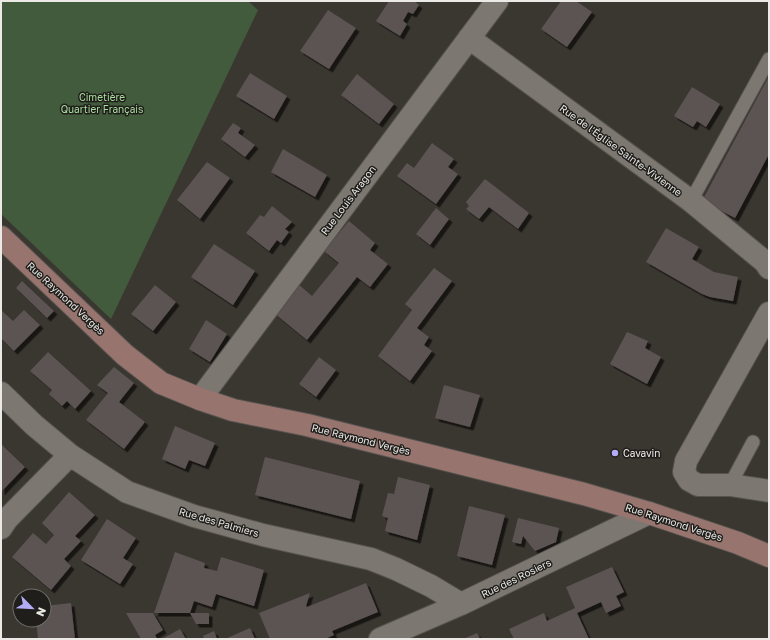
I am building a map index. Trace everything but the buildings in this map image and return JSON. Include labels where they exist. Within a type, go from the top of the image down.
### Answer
[{"type":"main road","name":"Rue Raymond Vergès","points":[[1,237],[125,354],[161,383],[233,410],[330,431],[576,492],[649,513],[738,543],[769,556]]},
{"type":"street","name":"Rue Louis Aragon","points":[[200,398],[497,1]]},
{"type":"street","name":"Rue de l'Église Sainte-Vivienne","points":[[469,38],[691,201],[765,262],[769,268]]},
{"type":"street","points":[[769,314],[686,461],[684,472],[689,480],[698,485],[730,485],[769,491]]},
{"type":"street","name":"Rue des Palmiers","points":[[1,393],[34,425],[70,455],[127,492],[194,516],[247,531],[371,559],[431,586],[461,604]]},
{"type":"street","points":[[1,528],[7,519],[70,455]]},
{"type":"street","name":"Rue des Rosiers","points":[[380,639],[461,604],[649,513]]},
{"type":"lane","points":[[691,201],[769,59]]},
{"type":"lane","points":[[730,485],[753,442]]},
{"type":"green space","name":"Cimetière Quartier Français","points":[[1,1],[248,1],[258,10],[111,319],[1,214]]},
{"type":"place","name":"Cavavin","points":[[615,453]]}]
